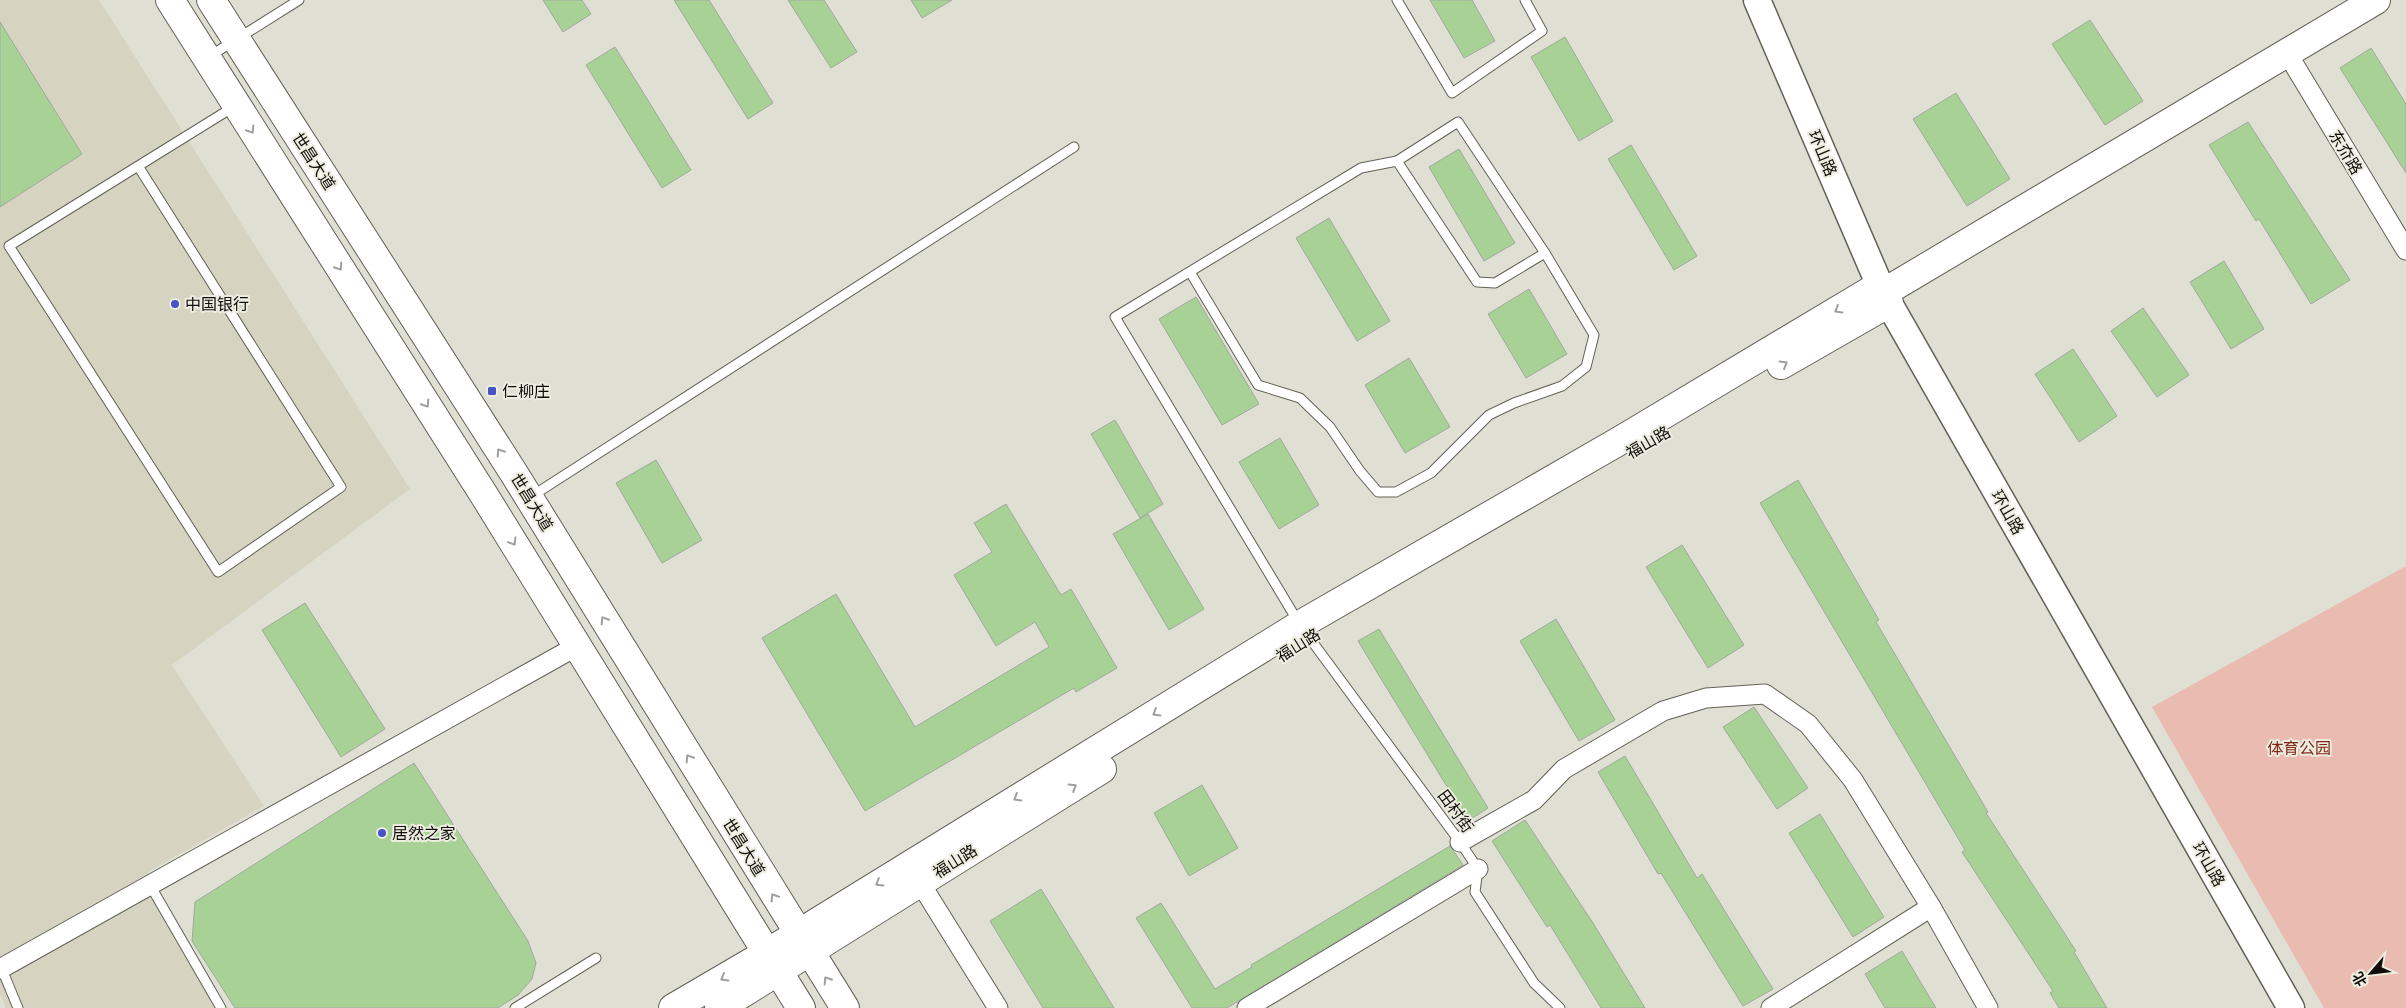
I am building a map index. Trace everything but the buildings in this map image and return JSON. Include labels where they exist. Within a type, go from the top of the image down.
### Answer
[{"type":"main road","points":[[170,0],[205,58],[474,478],[801,1008]]},
{"type":"main road","name":"世昌大道","points":[[211,0],[529,497],[803,943],[845,1008]]},
{"type":"main road","name":"环山路","points":[[1757,0],[1884,293],[2291,1008]]},
{"type":"main road","points":[[719,1008],[772,963],[803,943],[1305,631],[1613,444],[1884,293],[2376,0]]},
{"type":"main road","points":[[673,1008],[772,963]]},
{"type":"street","name":"东夼路","points":[[2287,53],[2406,250]]},
{"type":"street","points":[[0,968],[577,646]]},
{"type":"street","points":[[1460,842],[1534,800],[1564,769],[1663,710],[1706,698],[1765,694],[1808,724],[1853,780],[1931,906],[1988,1008]]},
{"type":"street","points":[[1247,1008],[1478,869]]},
{"type":"street","points":[[914,874],[998,1008]]},
{"type":"street","points":[[1770,1008],[1931,906]]},
{"type":"lane","points":[[205,58],[299,0]]},
{"type":"lane","points":[[1397,0],[1452,94],[1542,31],[1524,0]]},
{"type":"lane","points":[[138,166],[341,487],[218,572],[9,246],[138,166],[236,106]]},
{"type":"lane","points":[[1458,122],[1545,253],[1594,335],[1586,367],[1562,386],[1514,403],[1489,415],[1431,472],[1396,492],[1378,492],[1360,471],[1330,427],[1300,398],[1258,385],[1190,272],[1361,168],[1397,160],[1458,122]]},
{"type":"lane","points":[[529,497],[1074,147]]},
{"type":"lane","points":[[1397,160],[1478,282],[1494,283],[1545,253]]},
{"type":"lane","name":"田村街","points":[[1190,272],[1115,317],[1305,631],[1478,869]]},
{"type":"lane","points":[[1478,869],[1475,892],[1534,983],[1560,1008]]},
{"type":"lane","points":[[150,885],[221,1008]]},
{"type":"lane","points":[[515,1008],[596,958]]},
{"type":"lane","points":[[0,968],[18,1008]]},
{"type":"shaded area","points":[[0,0],[99,0],[410,489],[172,665],[264,806],[148,872],[226,1008],[6,1008],[0,994]]},
{"type":"green space","name":"体育公园","points":[[2406,566],[2406,1008],[2324,1008],[2152,707]]},
{"type":"place","name":"中国银行","points":[[175,304]]},
{"type":"place","name":"仁柳庄","points":[[492,391]]},
{"type":"place","name":"居然之家","points":[[382,833]]}]
